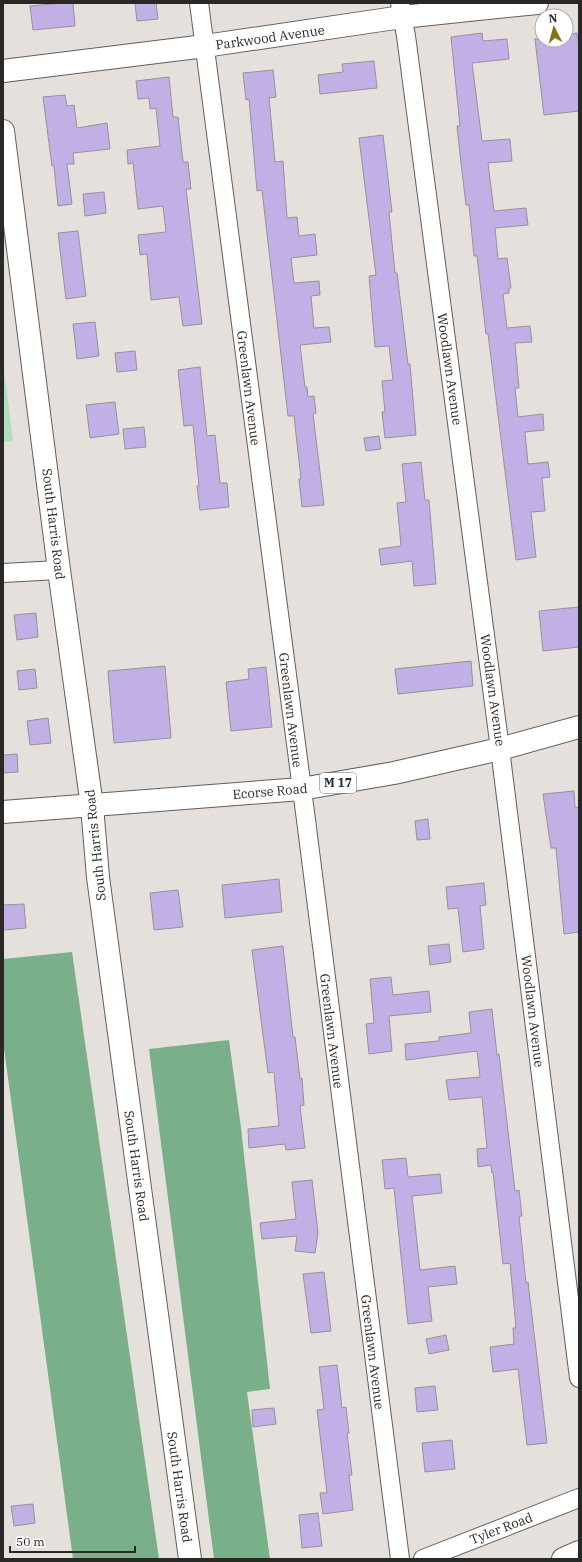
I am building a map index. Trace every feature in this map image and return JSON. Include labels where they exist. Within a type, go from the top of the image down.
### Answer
[{"type":"main road","name":"Parkwood Avenue","points":[[3,71],[205,46],[401,10],[537,3]]},
{"type":"main road","name":"South Harris Road","points":[[3,131],[59,570],[92,806],[102,908],[190,1559]]},
{"type":"main road","name":"Ecorse Road","points":[[3,812],[301,789],[394,774],[500,749],[579,727]]},
{"type":"main road","points":[[563,1559],[579,1552]]},
{"type":"street","name":"Greenlawn Avenue","points":[[199,3],[400,1559]]},
{"type":"street","name":"Woodlawn Avenue","points":[[401,10],[407,44],[500,749],[579,1378]]},
{"type":"street","points":[[3,573],[59,570]]},
{"type":"street","name":"Tyler Road","points":[[423,1559],[579,1498]]},
{"type":"green space","points":[[3,362],[13,441],[3,442]]},
{"type":"green space","points":[[72,952],[159,1559],[73,1559],[3,1041],[3,959]]},
{"type":"green space","points":[[229,1040],[241,1128],[270,1389],[247,1392],[270,1559],[214,1559],[149,1049]]},
{"type":"building","points":[[73,3],[75,26],[33,30],[30,6]]},
{"type":"building","points":[[135,3],[156,3],[158,19],[137,21]]},
{"type":"building","points":[[482,33],[483,41],[507,39],[509,59],[472,63],[482,141],[510,139],[512,161],[488,163],[494,211],[526,208],[528,225],[495,228],[498,259],[507,258],[511,288],[509,288],[509,293],[503,294],[507,328],[530,326],[532,342],[515,343],[519,388],[515,388],[518,417],[543,414],[544,430],[525,432],[528,464],[548,462],[550,477],[542,478],[545,511],[531,512],[536,557],[516,560],[488,334],[486,334],[477,256],[474,256],[469,205],[466,205],[457,126],[460,126],[451,37]]},
{"type":"building","points":[[577,33],[579,50],[579,111],[544,115],[536,48],[574,48],[574,34]]},
{"type":"building","points":[[374,61],[377,88],[320,94],[318,75],[343,72],[342,64]]},
{"type":"building","points":[[273,70],[276,97],[269,98],[275,162],[283,161],[287,218],[297,217],[299,236],[315,234],[317,255],[291,258],[294,283],[319,281],[320,295],[311,296],[314,328],[329,327],[331,342],[300,345],[305,387],[307,387],[308,397],[314,396],[316,413],[313,414],[324,505],[302,507],[299,479],[301,479],[294,416],[288,416],[262,190],[257,191],[249,99],[246,100],[243,73]]},
{"type":"building","points":[[169,77],[173,117],[178,117],[183,162],[188,162],[191,189],[186,189],[202,324],[183,326],[179,297],[151,300],[147,254],[140,255],[138,235],[166,232],[163,206],[138,209],[133,163],[128,164],[127,150],[160,146],[156,108],[150,109],[149,98],[138,99],[136,81]]},
{"type":"building","points":[[65,95],[67,106],[74,105],[77,128],[107,123],[110,149],[73,153],[74,164],[67,164],[72,204],[58,206],[54,166],[52,166],[43,97]]},
{"type":"building","points":[[383,135],[392,212],[389,212],[395,273],[397,273],[408,364],[410,364],[416,435],[385,438],[382,412],[385,412],[382,381],[393,380],[389,346],[375,347],[369,276],[376,275],[359,138]]},
{"type":"building","points":[[104,192],[106,213],[85,216],[83,194]]},
{"type":"building","points":[[78,231],[86,296],[66,299],[58,233]]},
{"type":"building","points":[[95,322],[99,356],[77,359],[73,324]]},
{"type":"building","points":[[135,351],[137,370],[117,372],[115,353]]},
{"type":"building","points":[[200,367],[207,436],[215,435],[220,483],[227,483],[229,507],[200,510],[193,425],[184,426],[178,370]]},
{"type":"building","points":[[115,402],[119,434],[90,438],[86,405]]},
{"type":"building","points":[[144,427],[146,447],[125,449],[123,429]]},
{"type":"building","points":[[379,436],[381,449],[366,451],[364,438]]},
{"type":"building","points":[[421,462],[425,500],[429,500],[436,584],[414,586],[412,561],[381,565],[379,549],[401,546],[397,503],[406,502],[402,464]]},
{"type":"building","points":[[579,607],[579,647],[543,651],[539,611]]},
{"type":"building","points":[[36,613],[38,637],[17,640],[14,615]]},
{"type":"building","points":[[471,661],[473,686],[398,694],[395,669]]},
{"type":"building","points":[[165,666],[171,738],[114,743],[108,671]]},
{"type":"building","points":[[266,667],[272,727],[231,731],[226,682],[249,679],[248,669]]},
{"type":"building","points":[[35,669],[37,688],[19,690],[17,671]]},
{"type":"building","points":[[48,718],[51,743],[30,745],[27,721]]},
{"type":"building","points":[[17,754],[18,772],[3,773],[3,755]]},
{"type":"building","points":[[574,791],[575,808],[579,807],[579,932],[564,934],[556,848],[551,848],[543,794]]},
{"type":"building","points":[[428,819],[430,839],[417,840],[415,821]]},
{"type":"building","points":[[279,879],[282,912],[225,918],[222,885]]},
{"type":"building","points":[[484,883],[486,905],[480,906],[484,949],[463,952],[458,908],[448,909],[446,887]]},
{"type":"building","points":[[178,890],[183,927],[154,930],[150,893]]},
{"type":"building","points":[[24,904],[26,928],[3,930],[3,905]]},
{"type":"building","points":[[449,944],[451,962],[430,965],[428,946]]},
{"type":"building","points":[[283,946],[293,1037],[295,1037],[300,1079],[302,1078],[304,1105],[300,1106],[305,1148],[286,1150],[285,1144],[249,1148],[248,1129],[279,1126],[274,1072],[268,1073],[252,950]]},
{"type":"building","points":[[391,977],[393,995],[429,991],[431,1012],[389,1016],[392,1051],[369,1054],[366,1024],[374,1023],[370,979]]},
{"type":"building","points":[[492,1009],[497,1055],[499,1054],[515,1191],[519,1190],[522,1216],[519,1216],[526,1283],[528,1282],[547,1443],[527,1445],[518,1369],[493,1372],[490,1347],[514,1344],[513,1328],[516,1328],[510,1263],[503,1264],[491,1165],[478,1167],[477,1149],[487,1148],[482,1097],[449,1100],[446,1080],[480,1077],[477,1051],[406,1060],[405,1044],[439,1041],[439,1037],[471,1033],[469,1012]]},
{"type":"building","points":[[406,1158],[408,1177],[440,1174],[442,1193],[412,1196],[420,1270],[455,1266],[457,1284],[428,1287],[432,1321],[408,1324],[394,1188],[385,1189],[382,1160]]},
{"type":"building","points":[[312,1180],[318,1233],[315,1253],[295,1251],[297,1236],[262,1239],[260,1223],[296,1219],[292,1182]]},
{"type":"building","points":[[324,1272],[331,1331],[311,1333],[303,1274]]},
{"type":"building","points":[[446,1335],[449,1350],[429,1354],[426,1339]]},
{"type":"building","points":[[337,1365],[342,1408],[346,1407],[349,1433],[347,1433],[352,1475],[349,1475],[353,1510],[323,1514],[320,1493],[327,1493],[317,1410],[324,1409],[319,1367]]},
{"type":"building","points":[[435,1386],[438,1410],[417,1412],[415,1388]]},
{"type":"building","points":[[274,1408],[276,1424],[253,1427],[252,1410]]},
{"type":"building","points":[[452,1440],[455,1469],[425,1472],[422,1443]]},
{"type":"building","points":[[33,1504],[35,1523],[14,1526],[11,1506]]},
{"type":"building","points":[[318,1513],[322,1546],[302,1548],[299,1515]]}]
